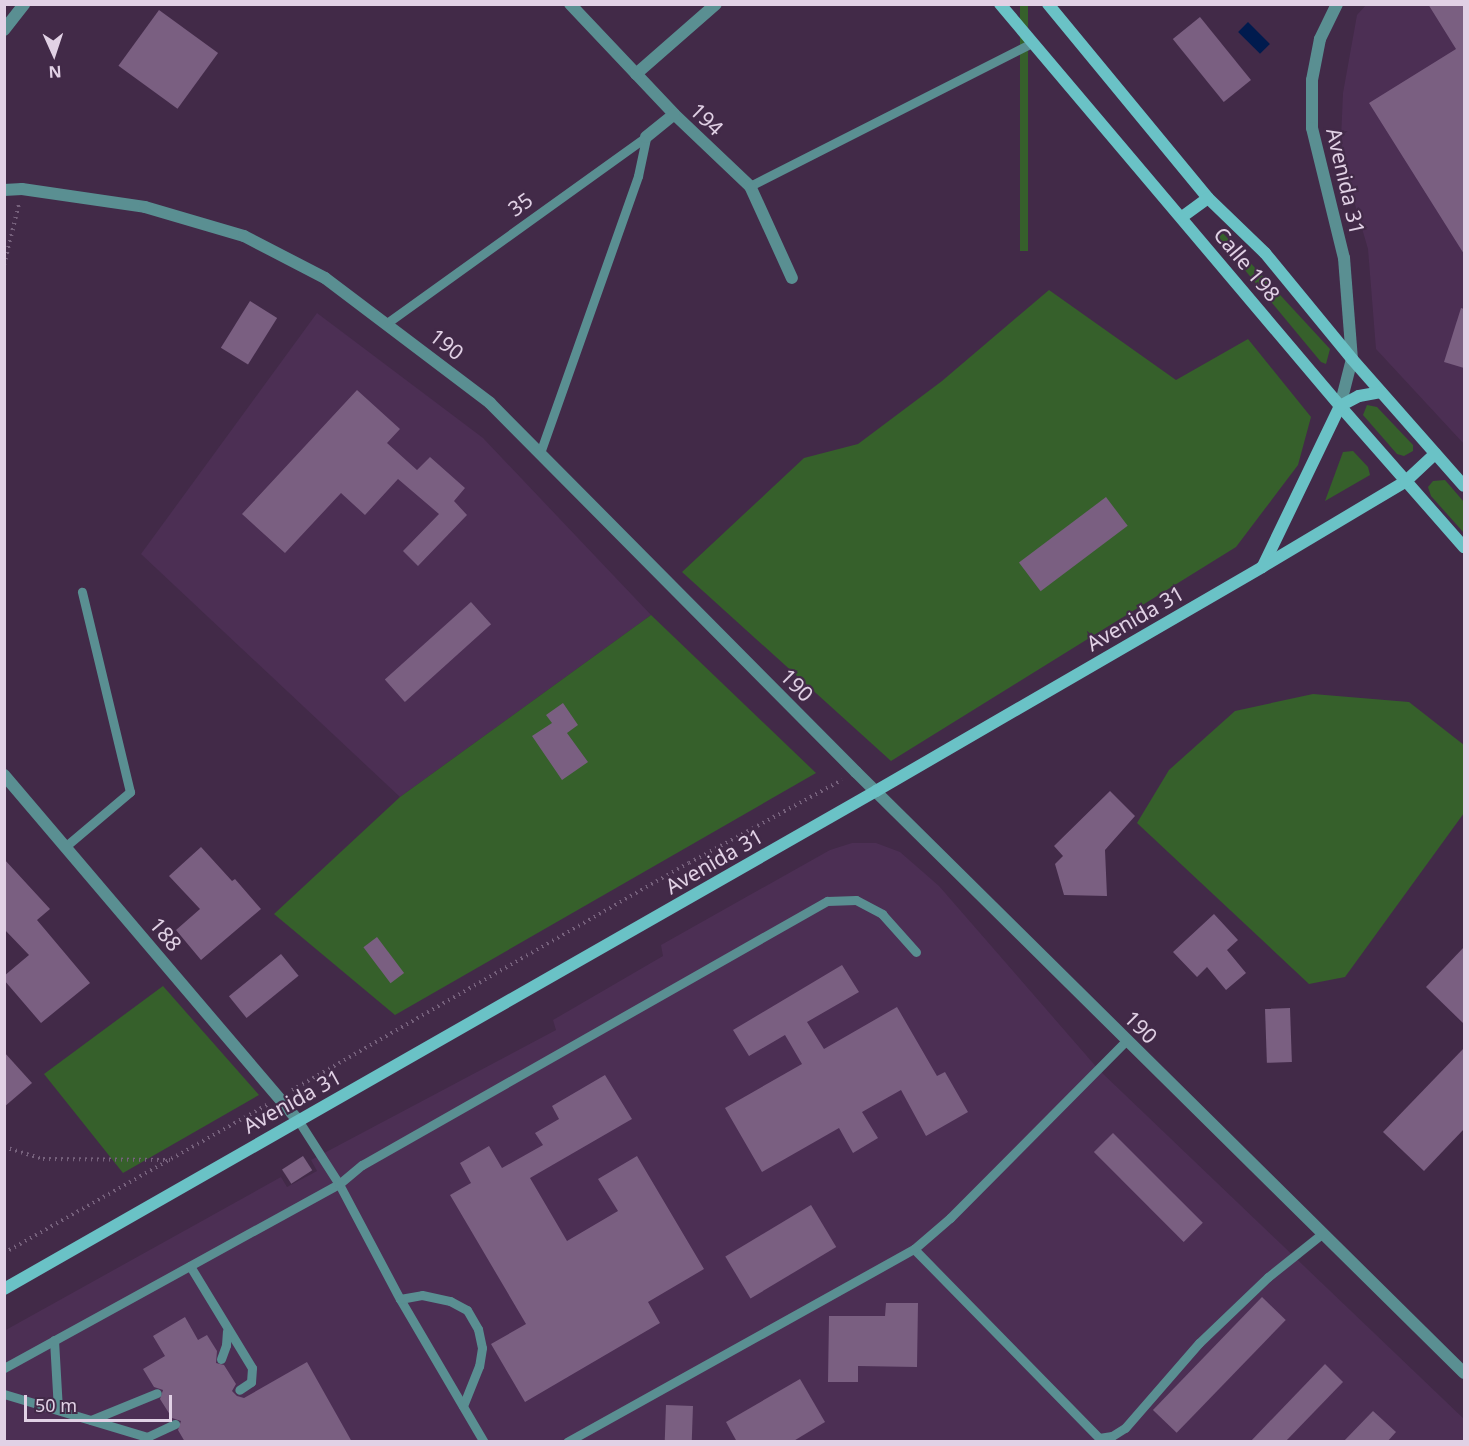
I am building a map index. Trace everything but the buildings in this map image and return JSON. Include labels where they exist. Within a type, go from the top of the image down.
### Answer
[{"type":"main road","name":"Calle 198","points":[[1000,4],[1340,405],[1464,547]]},
{"type":"main road","name":"Calle 198","points":[[1048,4],[1208,198],[1265,253],[1352,359],[1464,486]]},
{"type":"main road","points":[[1182,217],[1208,198]]},
{"type":"main road","points":[[1262,567],[1340,405],[1359,396],[1381,392]]},
{"type":"main road","name":"Avenida 31","points":[[4,1289],[876,792],[1262,567],[1406,481],[1435,454]]},
{"type":"street","points":[[4,30],[24,4]]},
{"type":"street","name":"194","points":[[570,4],[674,114],[750,186],[792,278]]},
{"type":"street","points":[[636,74],[716,4]]},
{"type":"street","name":"Avenida 31","points":[[1337,4],[1320,39],[1312,80],[1312,128],[1344,258],[1352,359],[1340,405]]},
{"type":"street","name":"35","points":[[646,137],[674,114]]},
{"type":"street","name":"190","points":[[4,190],[22,189],[145,207],[244,236],[324,278],[387,323],[490,403],[876,792],[1464,1373]]},
{"type":"street","name":"188","points":[[4,775],[298,1120]]},
{"type":"lane","points":[[750,186],[1032,43]]},
{"type":"lane","points":[[540,453],[638,176],[646,137]]},
{"type":"lane","name":"35","points":[[387,323],[646,137]]},
{"type":"lane","points":[[66,846],[130,792],[82,592]]},
{"type":"lane","points":[[4,1368],[339,1184],[362,1165],[827,901],[856,900],[882,914],[916,952]]},
{"type":"lane","points":[[567,1442],[914,1249],[958,1210],[1126,1040]]},
{"type":"lane","points":[[298,1120],[339,1184],[400,1299],[484,1442]]},
{"type":"lane","points":[[914,1249],[1099,1438],[1112,1436],[1125,1428],[1199,1343],[1268,1277],[1323,1233]]},
{"type":"lane","points":[[190,1266],[227,1331],[252,1368],[251,1382],[239,1390]]},
{"type":"lane","points":[[400,1299],[422,1295],[450,1301],[467,1310],[478,1329],[482,1348],[479,1366],[463,1406]]},
{"type":"lane","points":[[221,1359],[226,1345],[227,1331]]},
{"type":"lane","points":[[54,1340],[58,1409]]},
{"type":"lane","points":[[91,1420],[157,1393]]},
{"type":"lane","points":[[4,1394],[147,1437],[175,1424]]},
{"type":"path","points":[[4,265],[22,189]]},
{"type":"path","points":[[4,1253],[689,864],[856,772]]},
{"type":"path","points":[[4,1147],[43,1159],[171,1160]]},
{"type":"shaded area","points":[[1366,5],[1464,5],[1464,444],[1376,349],[1368,249],[1347,177],[1341,139],[1343,93],[1357,15]]},
{"type":"shaded area","points":[[317,313],[483,438],[651,615],[400,797],[141,554]]},
{"type":"shaded area","points":[[852,843],[876,843],[900,852],[939,886],[1099,1070],[1464,1419],[1464,1441],[5,1441],[4,1331],[281,1177],[287,1187],[317,1171],[311,1160],[556,1030],[553,1020],[663,956],[661,945],[830,850]]},
{"type":"green space","points":[[1020,5],[1028,5],[1028,251],[1020,251]]},
{"type":"green space","points":[[1221,231],[1330,349],[1326,364],[1321,362],[1215,234]]},
{"type":"green space","points":[[1049,290],[1176,380],[1248,339],[1311,417],[1298,465],[1236,547],[891,761],[682,572],[804,458],[858,444],[942,381]]},
{"type":"green space","points":[[1367,405],[1377,407],[1413,445],[1413,451],[1404,456],[1397,454],[1363,415]]},
{"type":"green space","points":[[1353,451],[1368,467],[1370,475],[1325,501],[1343,452]]},
{"type":"green space","points":[[1445,480],[1464,502],[1464,533],[1431,496],[1428,487],[1433,481]]},
{"type":"green space","points":[[651,615],[816,773],[395,1015],[274,914],[400,797]]},
{"type":"green space","points":[[1313,694],[1409,702],[1464,745],[1464,813],[1345,977],[1309,984],[1137,823],[1169,770],[1235,711]]},
{"type":"green space","points":[[163,986],[259,1095],[123,1173],[44,1074]]},
{"type":"water","points":[[1248,22],[1270,44],[1260,54],[1238,32]]}]
